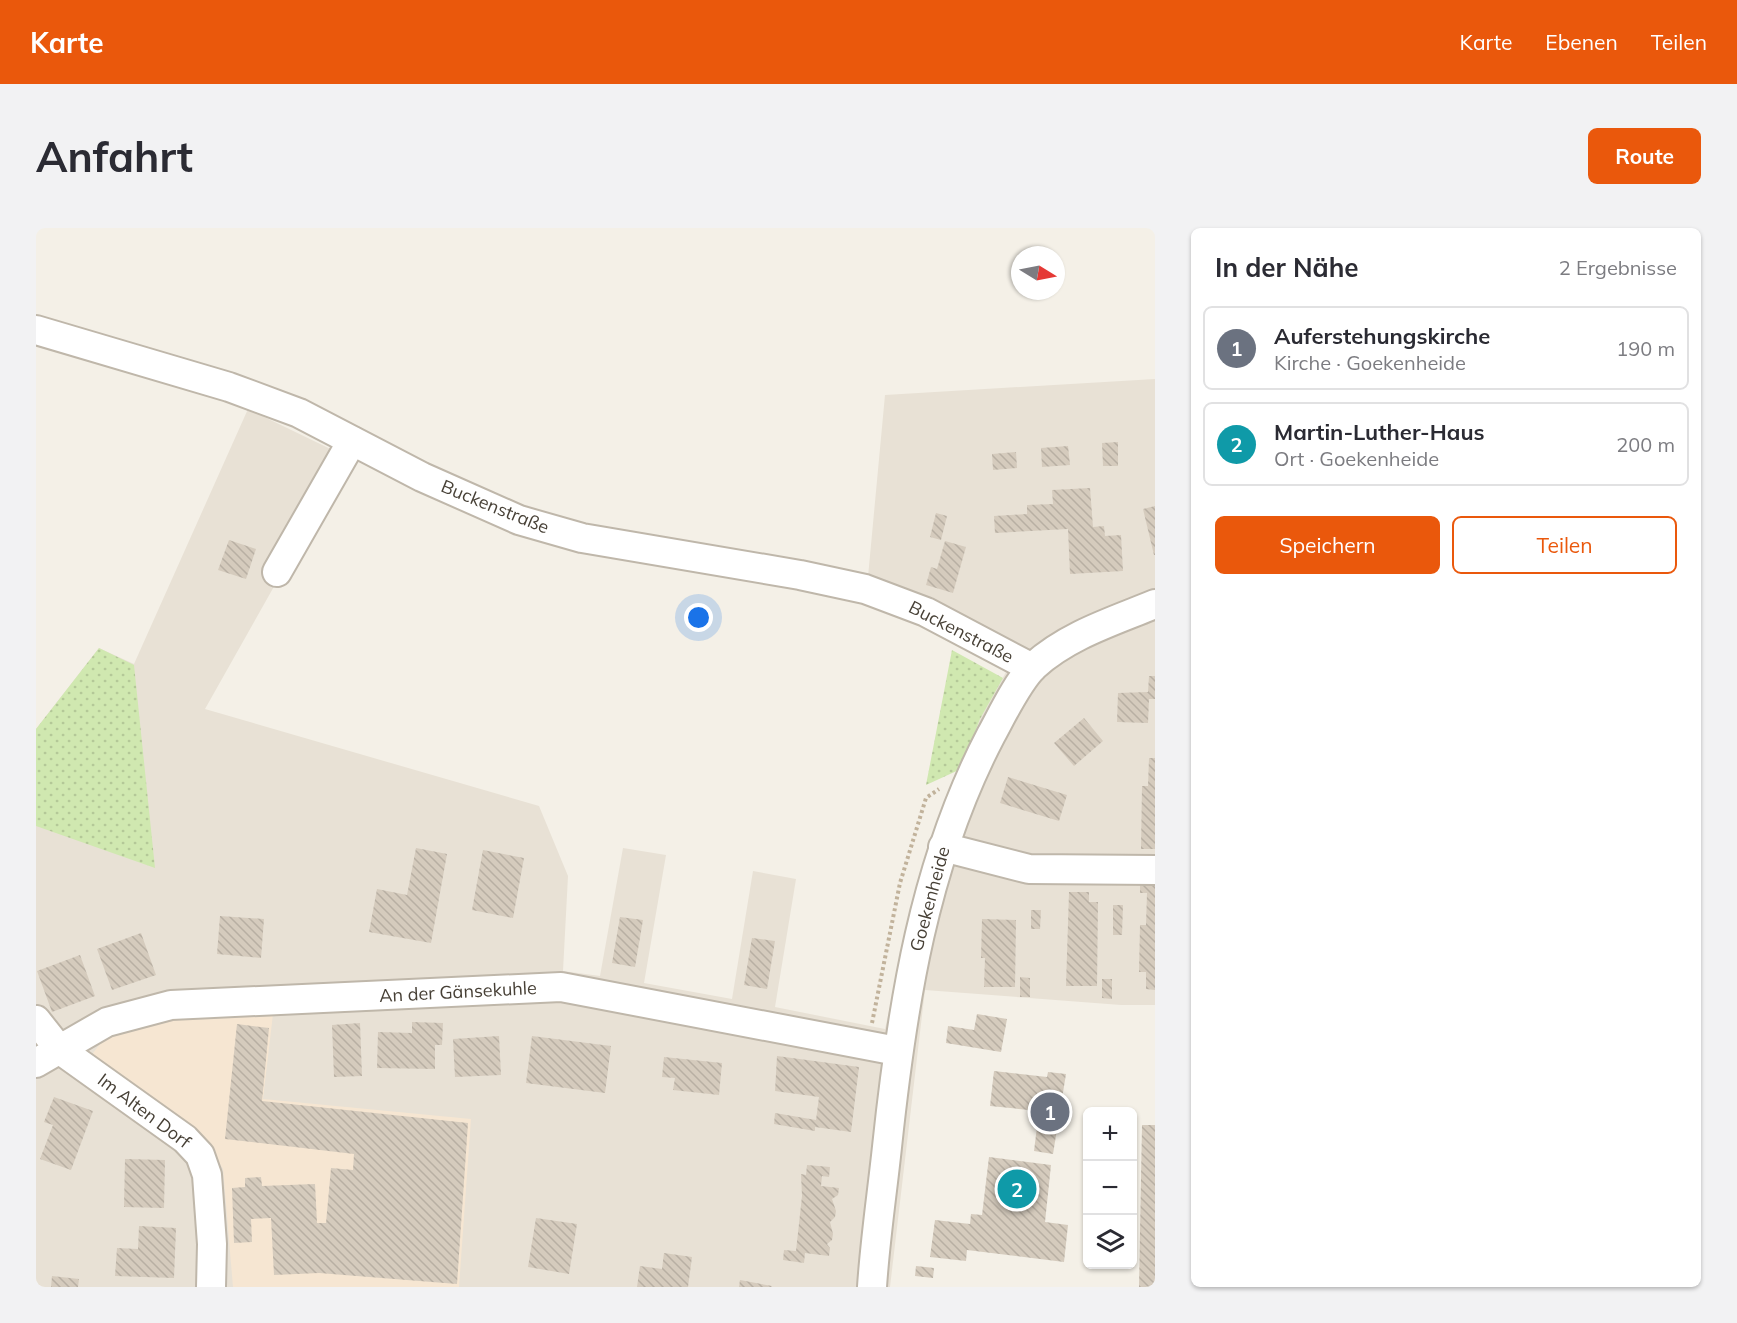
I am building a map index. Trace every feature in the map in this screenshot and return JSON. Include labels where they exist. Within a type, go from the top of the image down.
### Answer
[{"type":"street","name":"Buckenstraße","points":[[36,330],[229,387],[299,413],[422,477],[519,520],[582,538],[790,574],[865,590],[926,612],[1032,668]]},
{"type":"street","points":[[277,572],[352,441]]},
{"type":"street","name":"Goekenheide","points":[[872,1287],[897,1052],[916,947],[943,847],[975,766],[1003,713],[1032,668],[1075,638],[1155,604]]},
{"type":"street","points":[[943,847],[1029,869],[1155,870]]},
{"type":"street","name":"An der Gänsekuhle","points":[[48,1056],[107,1022],[171,1005],[561,987],[897,1052]]},
{"type":"street","points":[[36,1020],[48,1056]]},
{"type":"street","name":"Im Alten Dorf","points":[[48,1056],[185,1139],[200,1155],[210,1196],[211,1287]]},
{"type":"shaded area","points":[[1155,379],[1155,1005],[1121,1005],[925,990],[890,1287],[36,1287],[36,729],[99,648],[134,664],[248,409],[347,457],[205,709],[539,806],[568,876],[563,971],[600,976],[623,848],[666,855],[644,983],[732,999],[753,871],[796,879],[775,1007],[885,1029],[920,872],[980,719],[1021,645],[922,598],[868,577],[885,395]]},
{"type":"shaded area","points":[[273,1014],[263,1099],[471,1119],[459,1287],[233,1287],[223,1169],[199,1131],[95,1064],[93,1053],[103,1040],[167,1018]]},
{"type":"green space","points":[[99,648],[134,665],[155,868],[36,826],[36,729]]},
{"type":"green space","points":[[952,650],[1003,678],[980,719],[961,769],[926,785]]},
{"type":"building","points":[[1118,442],[1118,466],[1103,466],[1102,443]]},
{"type":"building","points":[[1068,446],[1070,465],[1042,467],[1041,448]]},
{"type":"building","points":[[1016,452],[1017,468],[993,470],[992,454]]},
{"type":"building","points":[[1090,488],[1093,527],[1104,526],[1105,536],[1121,535],[1123,571],[1070,574],[1068,529],[995,533],[994,516],[1027,514],[1027,505],[1053,504],[1052,490]]},
{"type":"building","points":[[1155,506],[1155,555],[1154,555],[1143,509]]},
{"type":"building","points":[[936,513],[947,516],[941,540],[930,537]]},
{"type":"building","points":[[229,540],[256,549],[246,579],[218,570]]},
{"type":"building","points":[[945,541],[966,547],[953,593],[926,585],[931,567],[937,569]]},
{"type":"building","points":[[1149,676],[1155,676],[1155,699],[1149,699],[1148,723],[1117,722],[1118,693],[1148,692]]},
{"type":"building","points":[[1084,718],[1103,741],[1074,766],[1054,743]]},
{"type":"building","points":[[1149,758],[1155,758],[1155,849],[1141,849],[1142,786],[1148,786]]},
{"type":"building","points":[[1008,777],[1067,795],[1059,821],[1000,803]]},
{"type":"building","points":[[416,848],[447,854],[431,943],[369,932],[377,889],[407,895]]},
{"type":"building","points":[[483,850],[524,858],[513,918],[472,910]]},
{"type":"building","points":[[1140,883],[1155,883],[1155,990],[1146,989],[1146,972],[1139,972],[1140,925],[1146,925],[1147,893],[1140,893]]},
{"type":"building","points":[[1069,892],[1089,892],[1089,902],[1098,902],[1097,986],[1066,986]]},
{"type":"building","points":[[1113,905],[1123,905],[1122,935],[1113,935]]},
{"type":"building","points":[[1031,910],[1041,910],[1040,929],[1031,929]]},
{"type":"building","points":[[220,916],[264,919],[261,958],[217,954]]},
{"type":"building","points":[[620,917],[643,920],[635,967],[612,963]]},
{"type":"building","points":[[982,919],[1016,920],[1015,987],[984,987],[985,958],[981,958]]},
{"type":"building","points":[[141,933],[156,975],[112,990],[97,949]]},
{"type":"building","points":[[752,938],[775,941],[767,989],[744,985]]},
{"type":"building","points":[[80,955],[95,996],[52,1012],[37,971]]},
{"type":"building","points":[[1020,977],[1030,978],[1030,997],[1020,997]]},
{"type":"building","points":[[1102,979],[1112,979],[1112,999],[1102,998]]},
{"type":"building","points":[[977,1014],[1007,1019],[1001,1052],[946,1043],[948,1026],[974,1030]]},
{"type":"building","points":[[412,1022],[443,1023],[442,1045],[435,1045],[435,1069],[377,1068],[378,1032],[412,1033]]},
{"type":"building","points":[[360,1023],[362,1076],[334,1077],[332,1025]]},
{"type":"building","points":[[237,1024],[269,1028],[262,1101],[468,1123],[457,1284],[319,1273],[274,1275],[271,1218],[251,1219],[252,1242],[234,1243],[232,1188],[245,1187],[245,1178],[261,1177],[262,1186],[315,1184],[317,1223],[326,1223],[331,1168],[353,1170],[354,1154],[225,1139]]},
{"type":"building","points":[[499,1036],[501,1075],[455,1077],[453,1039]]},
{"type":"building","points":[[532,1036],[611,1046],[605,1093],[526,1083]]},
{"type":"building","points":[[777,1056],[859,1067],[851,1132],[815,1127],[815,1131],[774,1124],[775,1113],[816,1120],[819,1097],[775,1091]]},
{"type":"building","points":[[664,1057],[722,1063],[719,1095],[673,1090],[675,1078],[662,1077]]},
{"type":"building","points":[[994,1071],[1047,1077],[1048,1072],[1066,1074],[1053,1154],[1034,1151],[1039,1111],[990,1106]]},
{"type":"building","points":[[54,1097],[93,1111],[71,1170],[40,1159],[53,1125],[44,1122]]},
{"type":"building","points":[[1142,1125],[1155,1125],[1155,1287],[1139,1287]]},
{"type":"building","points":[[989,1157],[1051,1165],[1045,1222],[1068,1225],[1064,1262],[967,1250],[966,1261],[930,1257],[935,1220],[970,1224],[971,1214],[982,1215]]},
{"type":"building","points":[[125,1159],[165,1160],[164,1208],[124,1207]]},
{"type":"building","points":[[807,1165],[830,1167],[829,1177],[822,1176],[821,1186],[839,1188],[838,1195],[832,1199],[836,1211],[835,1217],[830,1222],[833,1234],[832,1240],[827,1244],[830,1248],[829,1256],[805,1253],[804,1263],[783,1260],[784,1250],[796,1251],[802,1196],[801,1174],[806,1175]]},
{"type":"building","points":[[536,1218],[577,1224],[569,1274],[528,1267]]},
{"type":"building","points":[[139,1226],[176,1228],[174,1278],[115,1276],[117,1248],[138,1249]]},
{"type":"building","points":[[664,1253],[692,1257],[688,1287],[637,1287],[640,1266],[662,1269]]},
{"type":"building","points":[[916,1266],[934,1268],[933,1278],[915,1276]]},
{"type":"building","points":[[52,1276],[79,1279],[78,1287],[51,1287]]},
{"type":"building","points":[[740,1280],[772,1286],[739,1287]]},
{"type":"place","name":"Auferstehungskirche","points":[[1050,1112]]},
{"type":"place","name":"Martin-Luther-Haus","points":[[1017,1189]]}]
